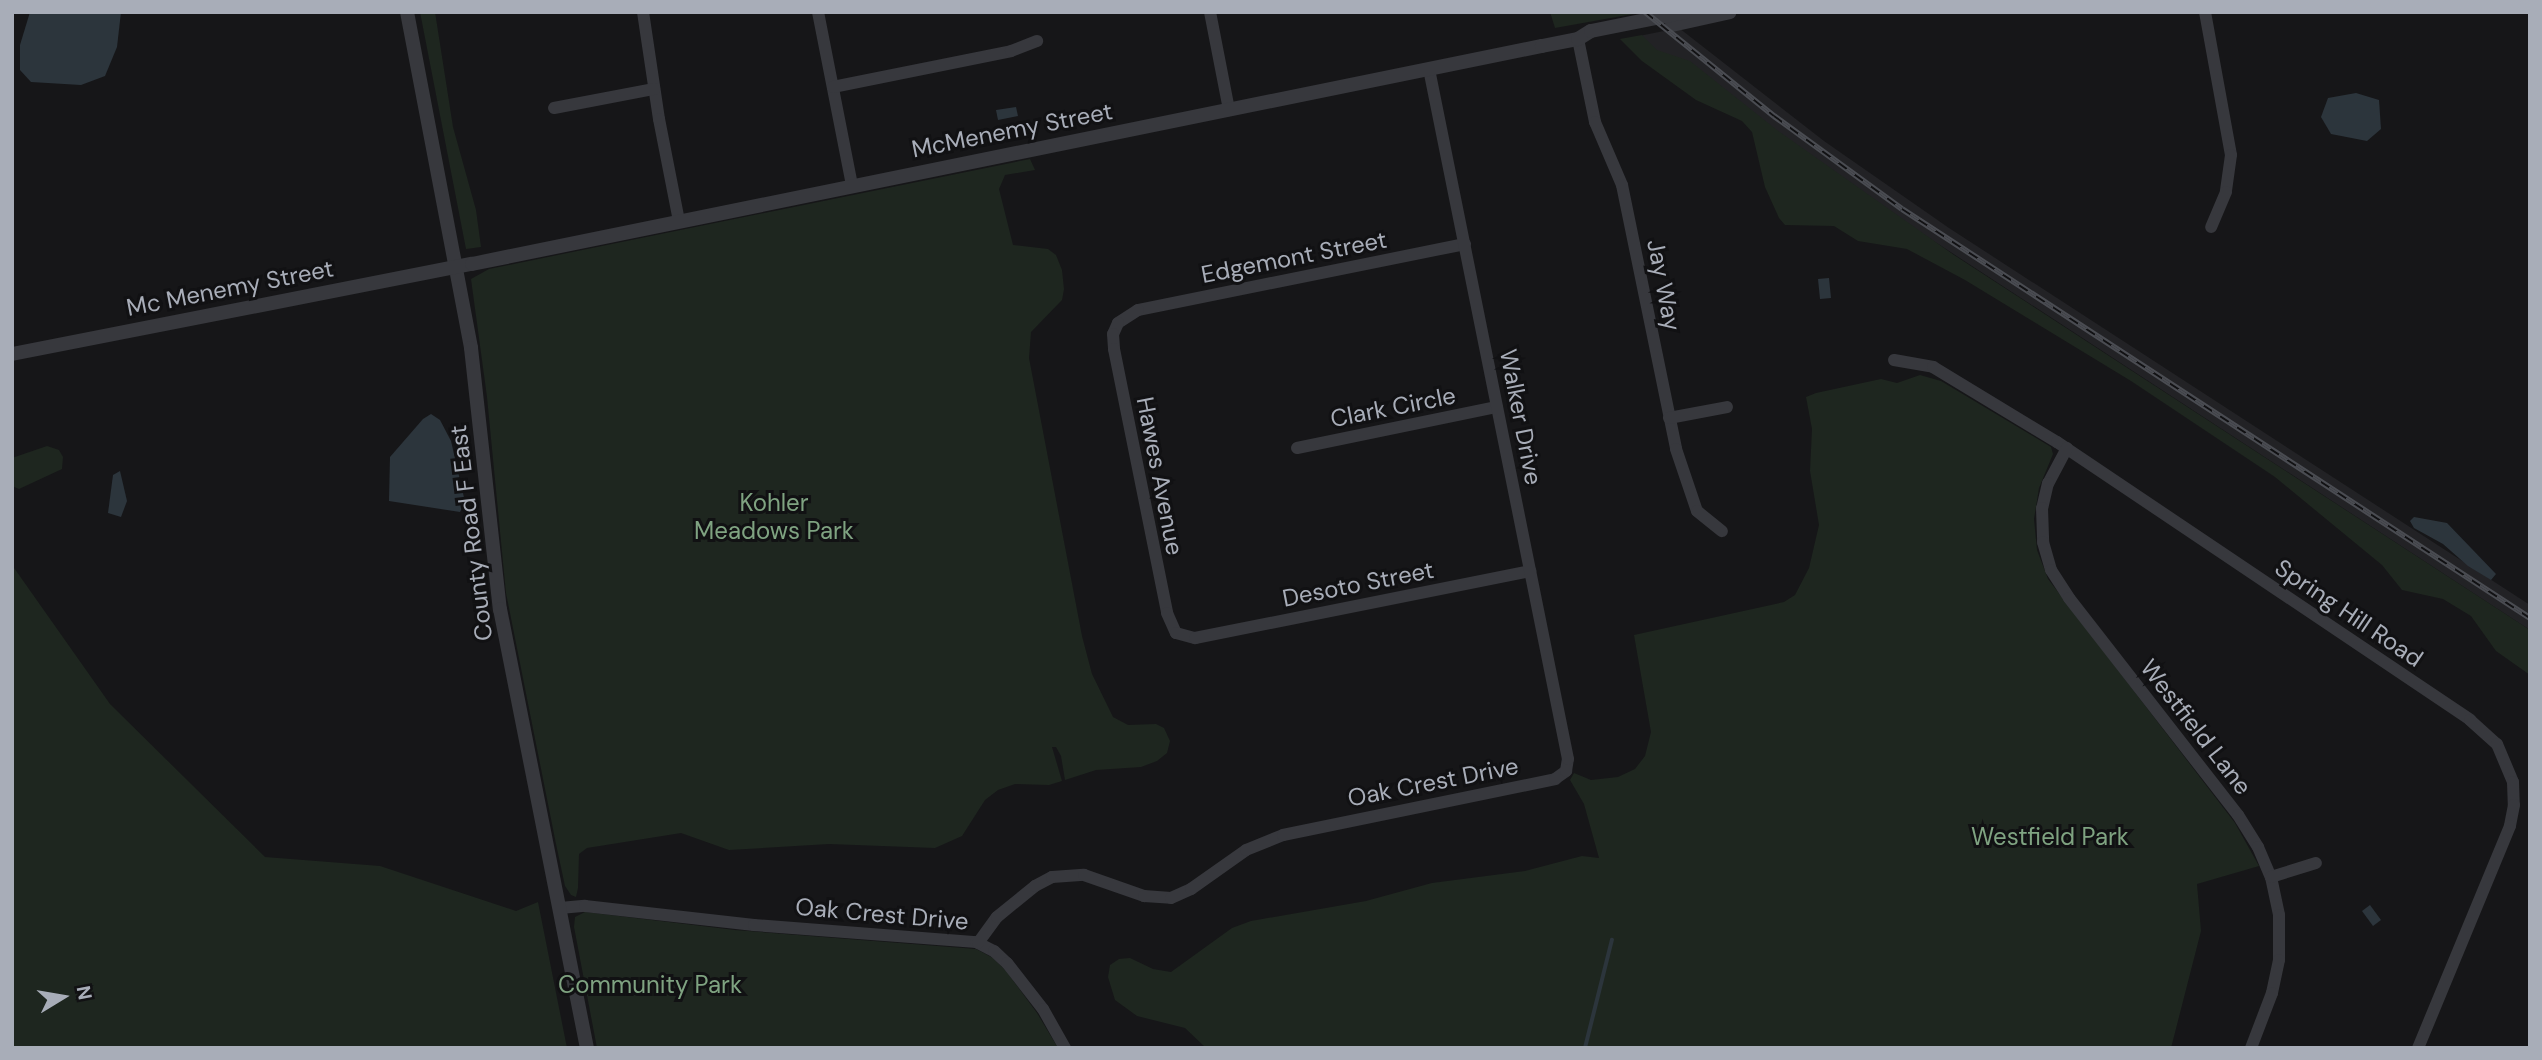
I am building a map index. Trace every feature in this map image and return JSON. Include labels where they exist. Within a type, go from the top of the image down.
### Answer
[{"type":"street","name":"County Road F East","points":[[407,12],[475,375],[496,584],[587,1048]]},
{"type":"street","points":[[643,12],[654,89],[679,221]]},
{"type":"street","points":[[818,12],[852,186]]},
{"type":"street","points":[[1210,12],[1229,110]]},
{"type":"street","name":"McMenemy Street","points":[[1578,39],[1591,31],[1685,12]]},
{"type":"street","name":"McMenemy Street","points":[[456,267],[1578,39],[1592,41],[1730,12]]},
{"type":"street","points":[[2205,12],[2231,155],[2226,192],[2211,227]]},
{"type":"street","name":"Jay Way","points":[[1578,39],[1596,125],[1621,181],[1669,418],[1696,509],[1722,531]]},
{"type":"street","points":[[833,87],[1012,51],[1037,41]]},
{"type":"street","name":"Walker Drive","points":[[1429,69],[1568,758],[1565,772]]},
{"type":"street","points":[[554,108],[654,89]]},
{"type":"street","name":"Edgemont Street","points":[[1132,312],[1465,244]]},
{"type":"street","name":"Mc Menemy Street","points":[[12,354],[456,267]]},
{"type":"street","name":"Hawes Avenue","points":[[1132,312],[1116,326],[1114,349],[1168,620],[1178,635],[1195,638]]},
{"type":"street","name":"Spring Hill Road","points":[[1894,360],[1933,367],[2067,448],[2470,720],[2491,737],[2502,752],[2514,788],[2510,826],[2418,1048]]},
{"type":"street","name":"Clark Circle","points":[[1297,448],[1497,407]]},
{"type":"street","points":[[1669,418],[1727,407]]},
{"type":"street","name":"Westfield Lane","points":[[2067,448],[2048,483],[2042,508],[2043,542],[2051,570],[2069,598],[2238,815],[2255,841],[2271,877],[2279,915],[2279,960],[2272,993],[2251,1048]]},
{"type":"street","name":"Desoto Street","points":[[1195,638],[1530,571]]},
{"type":"street","name":"Oak Crest Drive","points":[[560,908],[582,905],[681,918],[978,943],[997,917],[1035,886],[1052,877],[1084,875],[1144,896],[1171,898],[1191,889],[1246,850],[1283,835],[1555,779],[1565,772]]},
{"type":"street","points":[[2271,877],[2316,863]]},
{"type":"street","points":[[978,943],[997,953],[1011,967],[1043,1009],[1065,1048]]},
{"type":"shaded area","points":[[30,12],[121,12],[117,47],[105,76],[81,85],[31,82],[20,70],[20,45]]},
{"type":"shaded area","points":[[1679,28],[1824,141],[1949,228],[2530,605],[2530,630],[1667,67],[1634,37]]},
{"type":"shaded area","points":[[2356,93],[2379,100],[2381,129],[2367,141],[2331,134],[2321,117],[2328,98]]},
{"type":"shaded area","points":[[1016,107],[1018,116],[998,120],[996,110]]},
{"type":"shaded area","points":[[1829,278],[1831,298],[1820,299],[1818,279]]},
{"type":"shaded area","points":[[431,414],[440,420],[451,441],[465,502],[460,512],[389,501],[390,457],[423,419]]},
{"type":"shaded area","points":[[120,471],[127,501],[121,517],[108,513],[113,475]]},
{"type":"shaded area","points":[[2414,517],[2447,523],[2496,574],[2491,580],[2468,566],[2443,544],[2414,528],[2410,521]]},
{"type":"shaded area","points":[[2370,905],[2381,920],[2373,926],[2362,911]]},
{"type":"green space","points":[[420,12],[435,12],[453,127],[476,210],[481,247],[466,249]]},
{"type":"green space","points":[[1550,12],[1632,12],[1633,14],[1555,28]]},
{"type":"green space","points":[[1642,35],[1657,50],[1690,61],[1777,130],[1954,255],[2530,630],[2530,675],[2496,651],[2471,616],[2443,599],[2402,590],[2382,565],[2275,477],[2131,381],[1965,280],[1907,249],[1858,241],[1834,226],[1785,225],[1765,187],[1752,132],[1742,121],[1696,100],[1642,61],[1620,39]]},
{"type":"green space","name":"Kohler Meadows Park","points":[[1030,159],[1035,170],[1005,175],[999,189],[1013,245],[1048,249],[1056,255],[1062,270],[1062,300],[1031,332],[1029,358],[1082,636],[1092,674],[1113,717],[1128,725],[1156,724],[1164,728],[1170,741],[1167,753],[1157,761],[1141,767],[1096,770],[1065,780],[1061,756],[1056,747],[1052,747],[1062,781],[1049,785],[1015,784],[998,790],[985,800],[962,836],[935,848],[829,844],[729,850],[681,833],[587,848],[579,854],[578,888],[576,897],[571,895],[565,886],[506,593],[487,397],[471,279],[489,269]]},
{"type":"green space","name":"Westfield Park","points":[[1920,375],[1941,381],[2051,447],[2053,454],[2039,488],[2034,519],[2037,550],[2048,579],[2235,823],[2259,866],[2197,884],[2201,931],[2171,1048],[1206,1048],[1185,1028],[1137,1016],[1115,1000],[1108,977],[1110,965],[1119,959],[1130,958],[1153,969],[1171,972],[1232,928],[1251,921],[1366,901],[1432,883],[1525,871],[1582,856],[1599,858],[1584,804],[1570,780],[1574,773],[1591,780],[1618,777],[1635,769],[1645,756],[1651,732],[1634,635],[1784,602],[1795,595],[1809,568],[1819,525],[1810,471],[1812,429],[1806,397],[1881,379],[1897,383]]},
{"type":"green space","points":[[47,446],[59,450],[63,457],[62,469],[19,489],[12,486],[12,458]]},
{"type":"green space","points":[[12,565],[110,704],[265,857],[380,866],[516,911],[538,902],[567,1048],[12,1048]]},
{"type":"green space","name":"Community Park","points":[[585,912],[735,930],[976,949],[993,958],[1006,971],[1037,1013],[1058,1048],[597,1048],[574,927],[575,917]]},
{"type":"waterway","points":[[1585,1048],[1612,940]]},
{"type":"railway","points":[[1645,12],[1774,116],[1902,209],[2530,618]]}]
